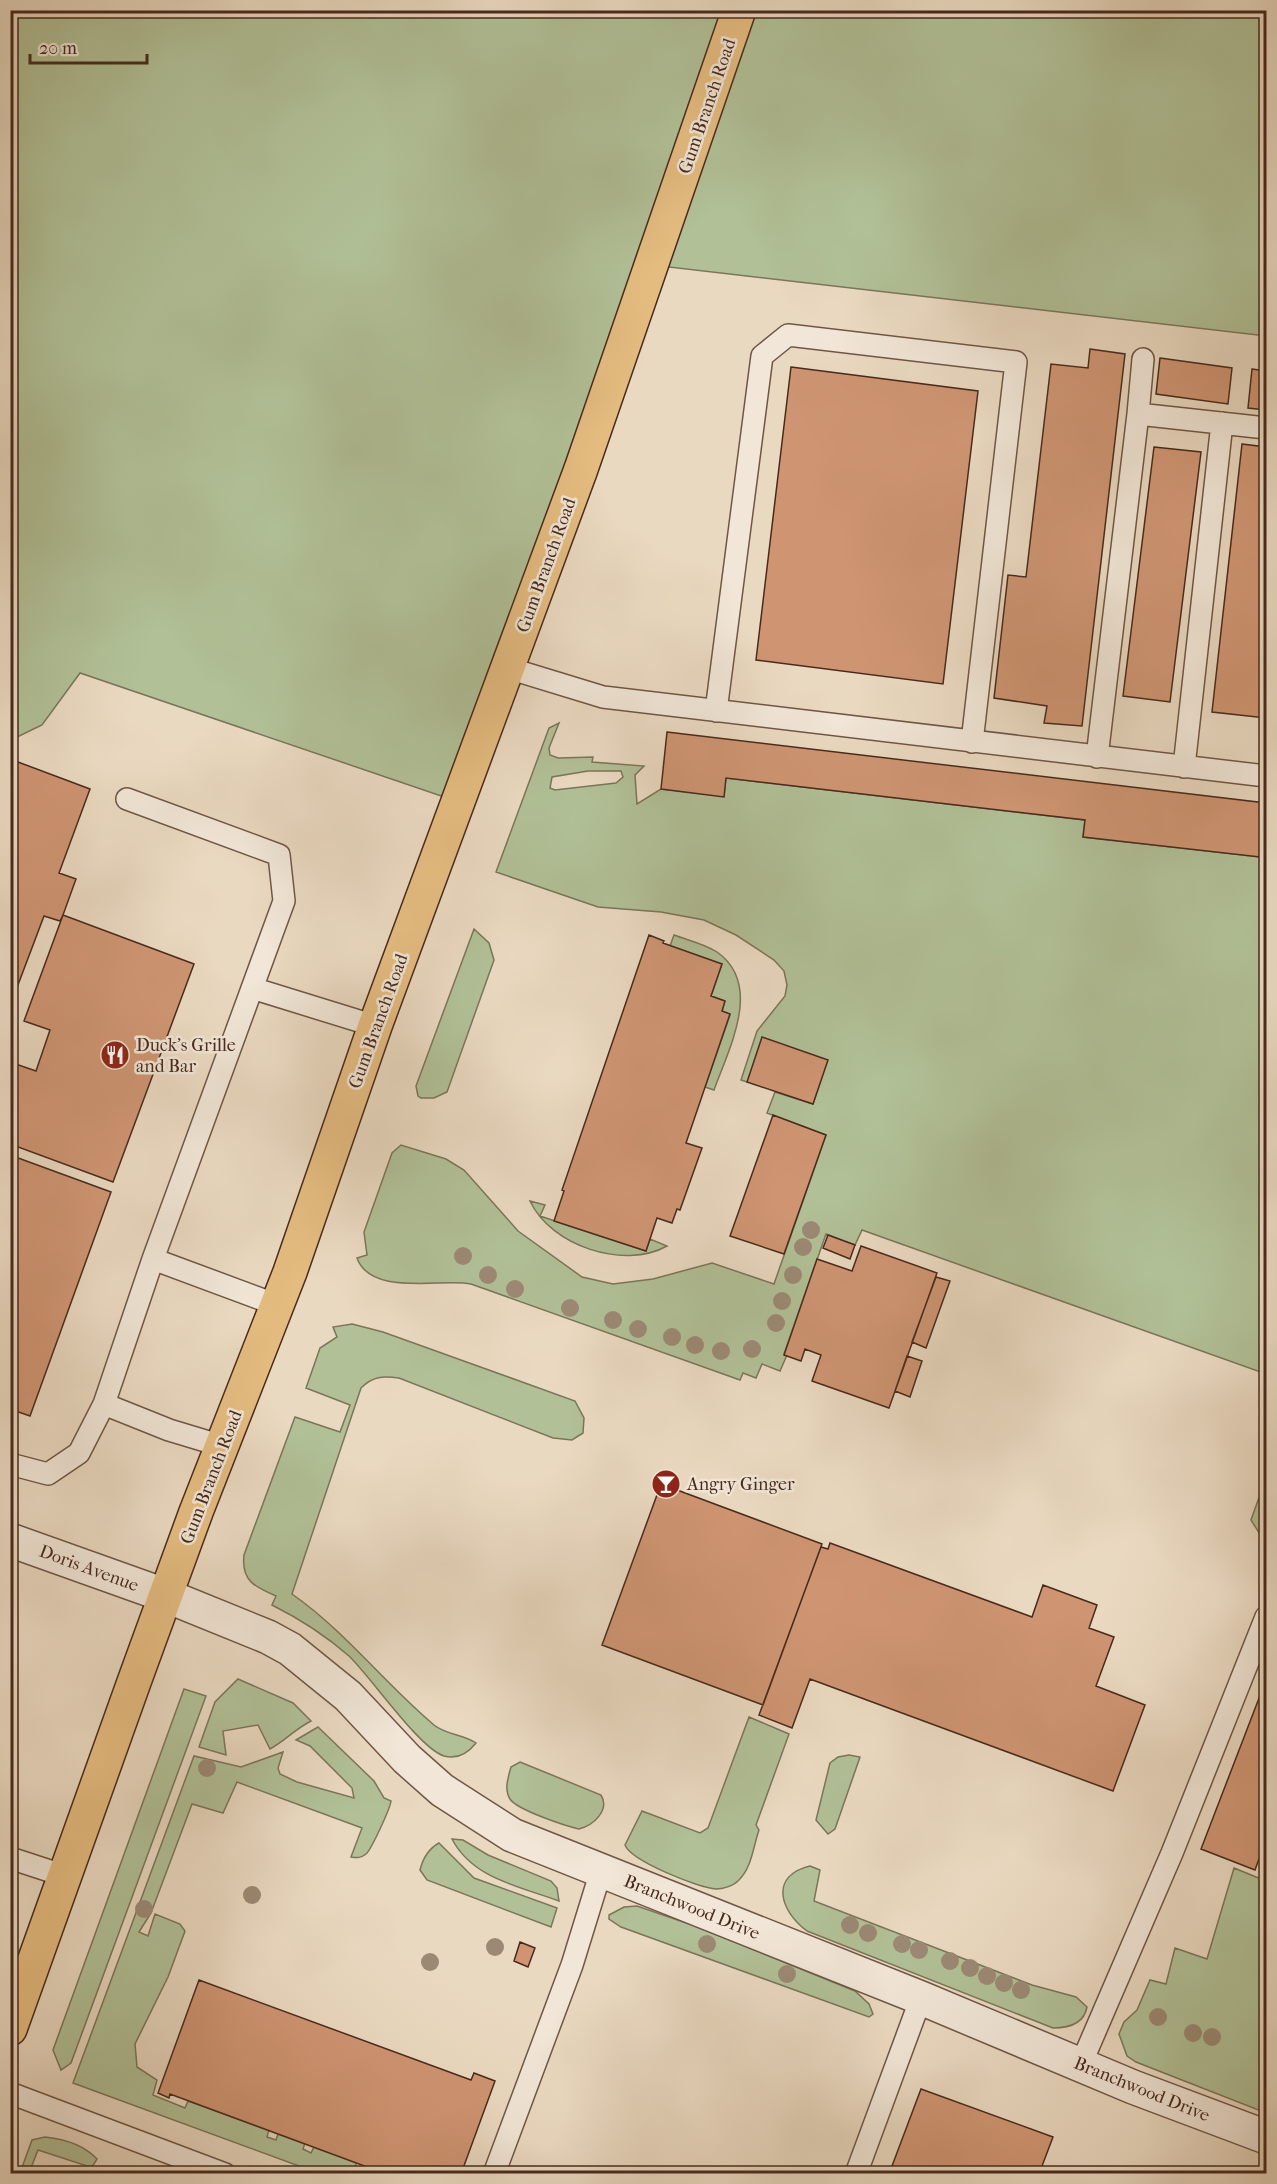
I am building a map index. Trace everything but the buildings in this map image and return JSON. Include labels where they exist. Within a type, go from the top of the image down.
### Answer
[{"type":"main road","name":"Gum Branch Road","points":[[10,2029],[19,1978],[65,1876],[222,1446],[277,1305],[375,1026],[581,469],[739,10]]},
{"type":"street","name":"Doris Avenue","points":[[10,1540],[167,1596]]},
{"type":"street","name":"Branchwood Drive","points":[[167,1596],[267,1637],[290,1649],[348,1696],[407,1759],[442,1790],[512,1835],[921,1998],[1133,2087],[1266,2137]]},
{"type":"lane","points":[[716,711],[762,356],[788,335],[1016,362],[972,742]]},
{"type":"lane","points":[[1097,757],[1143,359]]},
{"type":"lane","points":[[1138,414],[1266,428]]},
{"type":"lane","points":[[1184,767],[1222,423]]},
{"type":"lane","points":[[508,668],[603,697],[1266,776]]},
{"type":"lane","points":[[10,1464],[48,1474],[79,1453],[104,1404],[153,1259],[284,901],[279,855],[127,799]]},
{"type":"lane","points":[[252,988],[375,1026]]},
{"type":"lane","points":[[153,1259],[277,1305]]},
{"type":"lane","points":[[104,1404],[169,1430],[222,1446]]},
{"type":"lane","points":[[1081,2064],[1167,1864],[1266,1617]]},
{"type":"lane","points":[[10,1858],[65,1876]]},
{"type":"lane","points":[[494,2174],[572,1965],[601,1871]]},
{"type":"lane","points":[[856,2174],[921,1998]]},
{"type":"lane","points":[[10,2093],[225,2174]]},
{"type":"green space","points":[[10,11],[1266,11],[1266,336],[652,265],[459,802],[80,673],[42,725],[11,740]]},
{"type":"green space","points":[[559,723],[549,748],[550,755],[558,758],[593,757],[592,762],[644,766],[635,775],[637,804],[661,789],[724,796],[726,778],[1085,820],[1083,837],[1260,857],[1261,849],[1266,849],[1266,1374],[862,1230],[855,1245],[826,1234],[780,1371],[762,1364],[756,1378],[743,1373],[740,1380],[471,1284],[392,1282],[377,1278],[365,1270],[357,1258],[367,1255],[364,1232],[392,1153],[401,1145],[446,1159],[464,1170],[518,1231],[582,1277],[613,1284],[653,1279],[712,1263],[774,1284],[826,1135],[767,1113],[775,1092],[813,1104],[827,1060],[747,1082],[741,1080],[757,1031],[785,996],[787,985],[784,971],[774,960],[736,935],[704,920],[661,912],[598,907],[496,872],[549,728]],"holes":[[[588,771],[621,771],[623,777],[616,783],[555,790],[550,788],[552,777]]]},
{"type":"green space","points":[[474,929],[489,943],[494,960],[447,1092],[434,1098],[421,1098],[418,1096],[416,1086]]},
{"type":"green space","points":[[674,935],[702,944],[717,952],[731,966],[738,982],[740,1000],[738,1018],[714,1090],[705,1087],[730,1015],[722,1011],[725,1001],[711,996],[722,964],[670,946]]},
{"type":"green space","points":[[530,1201],[545,1205],[540,1216],[646,1251],[650,1239],[667,1246],[650,1253],[630,1255],[610,1254],[590,1249],[554,1230],[540,1217]]},
{"type":"green space","points":[[352,1324],[383,1332],[575,1401],[584,1418],[583,1433],[572,1440],[553,1438],[399,1378],[378,1378],[361,1388],[292,1594],[330,1624],[434,1725],[476,1743],[466,1753],[458,1756],[444,1756],[422,1740],[349,1656],[312,1628],[272,1605],[276,1596],[251,1582],[245,1571],[244,1555],[295,1417],[340,1432],[350,1405],[306,1388],[320,1348],[337,1337],[333,1327]]},
{"type":"green space","points":[[1266,1478],[1266,1538],[1261,1536],[1251,1520]]},
{"type":"green space","points":[[238,1679],[293,1703],[311,1721],[270,1749],[258,1725],[223,1731],[226,1755],[199,1747],[215,1702]]},
{"type":"green space","points":[[184,1689],[206,1696],[71,2063],[61,2070],[53,2050]]},
{"type":"green space","points":[[749,1717],[789,1734],[756,1825],[759,1830],[743,1876],[728,1887],[716,1889],[666,1873],[630,1851],[625,1845],[642,1811],[700,1833],[708,1828]]},
{"type":"green space","points":[[318,1727],[374,1781],[384,1798],[391,1801],[372,1845],[364,1855],[351,1857],[362,1828],[237,1782],[223,1813],[192,1804],[151,1913],[139,1932],[148,1936],[155,1914],[180,1924],[185,1931],[168,1977],[135,2044],[137,2067],[157,2080],[153,2095],[185,2108],[188,2101],[269,2130],[267,2137],[276,2140],[278,2134],[305,2143],[303,2149],[311,2153],[314,2147],[357,2162],[354,2169],[361,2171],[363,2165],[386,2173],[318,2173],[73,2083],[194,1756],[241,1767],[283,1752],[278,1768],[280,1774],[297,1782],[354,1798],[352,1788],[310,1746],[296,1740]]},
{"type":"green space","points":[[849,1755],[860,1757],[835,1829],[828,1834],[816,1820],[830,1763],[838,1757]]},
{"type":"green space","points":[[520,1762],[601,1795],[603,1806],[599,1816],[590,1824],[579,1829],[542,1817],[514,1803],[508,1795],[507,1783],[511,1767]]},
{"type":"green space","points":[[452,1839],[463,1840],[488,1855],[551,1881],[557,1888],[559,1901],[513,1885],[485,1872],[461,1853]]},
{"type":"green space","points":[[439,1843],[474,1878],[557,1908],[551,1927],[427,1880],[420,1870],[421,1866],[429,1851]]},
{"type":"green space","points":[[810,1866],[820,1870],[814,1901],[1032,1985],[1076,1997],[1087,2007],[1083,2017],[1074,2024],[1053,2028],[807,1931],[790,1914],[783,1895],[788,1878],[797,1871]]},
{"type":"green space","points":[[1234,1868],[1266,1881],[1266,2113],[1136,2062],[1127,2056],[1119,2034],[1124,2022],[1137,2010],[1150,1980],[1166,1984],[1175,1948],[1207,1959]]},
{"type":"green space","points":[[637,1906],[695,1926],[855,1991],[869,2004],[873,2014],[869,2017],[621,1927],[609,1919],[609,1915],[624,1907]]},
{"type":"green space","points":[[45,2137],[73,2143],[97,2159],[90,2167],[38,2150],[29,2173],[20,2173],[32,2140]]},
{"type":"place","name":"Duck's Grille and Bar","points":[[115,1055]]},
{"type":"place","name":"Angry Ginger","points":[[666,1484]]}]
